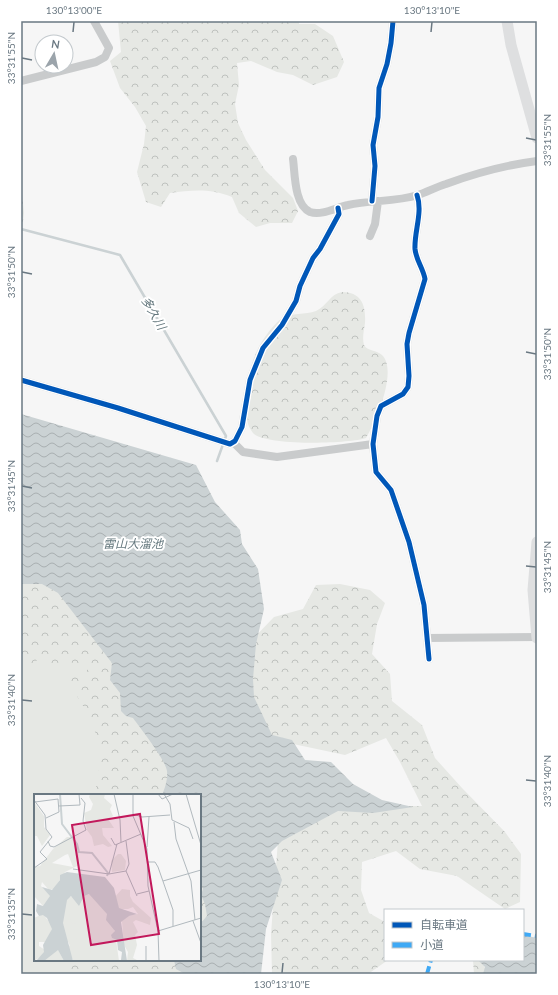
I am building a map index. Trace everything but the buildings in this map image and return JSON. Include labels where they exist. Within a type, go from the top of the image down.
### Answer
[{"type":"street","points":[[21,82],[96,62],[105,57],[109,48],[94,21]]},
{"type":"street","points":[[370,236],[375,224],[375,166],[373,145],[378,117],[379,88],[387,64],[393,21]]},
{"type":"street","points":[[507,21],[510,45],[537,138]]},
{"type":"street","points":[[293,159],[298,196],[303,206],[310,212],[318,213],[348,205],[406,198],[493,169],[513,164],[537,161]]},
{"type":"street","points":[[417,195],[419,200],[415,247],[416,256],[424,270],[425,279],[407,344],[409,376],[408,387],[403,394],[382,406],[377,416],[373,444],[376,472],[391,490],[409,542],[424,605],[429,659]]},
{"type":"street","points":[[231,443],[239,434],[242,427],[250,380],[256,362],[263,348],[282,325],[296,301],[300,286],[313,258],[320,249],[339,214],[338,208]]},
{"type":"street","points":[[21,380],[118,408],[220,441],[231,443],[242,452],[277,457],[373,444]]},
{"type":"street","points":[[427,638],[537,637],[532,590],[537,542]]},
{"type":"green space","points":[[118,21],[299,21],[299,24],[315,24],[333,36],[344,62],[337,77],[313,85],[293,75],[277,72],[251,61],[237,63],[239,85],[235,104],[238,123],[246,140],[265,170],[293,198],[298,211],[292,223],[270,223],[256,227],[239,213],[232,197],[216,192],[193,191],[170,193],[161,207],[146,202],[137,172],[144,144],[146,126],[135,107],[120,88],[110,61],[121,52]]},
{"type":"green space","points":[[21,183],[24,213],[21,237]]},
{"type":"green space","points":[[342,292],[354,294],[361,301],[365,311],[363,337],[364,345],[365,347],[382,355],[386,362],[388,372],[387,384],[380,409],[366,438],[343,442],[308,443],[273,440],[253,433],[247,421],[249,379],[255,355],[262,341],[281,319],[294,314],[316,311],[334,295]]},
{"type":"green space","points":[[21,578],[55,583],[106,643],[169,757],[171,794],[95,794],[100,775],[97,764],[102,751],[94,729],[87,720],[87,711],[80,702],[70,681],[74,672],[82,674],[95,665],[90,662],[83,665],[78,665],[67,659],[46,668],[40,655],[35,663],[21,669]]},
{"type":"green space","points":[[340,584],[370,590],[385,603],[377,624],[372,654],[390,674],[392,701],[422,725],[435,758],[505,832],[521,854],[520,902],[505,909],[457,876],[420,869],[396,851],[362,862],[361,890],[369,913],[384,921],[384,961],[387,961],[368,974],[272,974],[271,934],[278,840],[338,806],[422,806],[386,738],[345,755],[265,738],[249,703],[247,645],[274,617],[303,609],[316,585]]},
{"type":"green space","points":[[21,601],[97,656],[149,794],[34,794],[34,961],[166,961],[169,974],[21,974]]},
{"type":"green space","points":[[201,868],[214,915],[201,934]]},
{"type":"green space","points":[[61,961],[182,961],[202,974],[66,974],[60,964]]},
{"type":"green space","points":[[473,961],[482,961],[486,970],[485,974],[474,974]]},
{"type":"water","name":"雷山大溜池","points":[[21,414],[196,465],[215,502],[240,530],[242,544],[258,569],[264,609],[256,644],[253,679],[254,697],[272,735],[292,740],[305,760],[331,762],[353,784],[382,800],[413,807],[373,813],[338,811],[282,841],[271,852],[282,880],[266,929],[261,974],[185,974],[176,969],[174,961],[201,961],[201,923],[207,916],[205,904],[201,895],[203,889],[201,881],[201,794],[162,794],[167,771],[162,759],[133,718],[126,716],[121,711],[120,693],[110,680],[112,663],[58,593],[42,584],[21,584]]},
{"type":"water","points":[[524,935],[537,938],[537,974],[483,974],[485,967],[479,961],[524,961]]},
{"type":"waterway","name":"多久川","points":[[21,229],[120,255],[226,436],[217,461]]},
{"type":"marked path","points":[[524,934],[537,936]]},
{"type":"marked path","points":[[427,974],[431,961]]},
{"type":"cycle path","points":[[372,201],[375,166],[373,145],[378,117],[379,88],[387,64],[393,21]]},
{"type":"cycle path","points":[[417,195],[419,202],[419,215],[415,249],[425,279],[407,344],[409,376],[408,387],[403,394],[381,406],[377,416],[373,444],[376,472],[391,490],[409,542],[424,605],[429,659]]},
{"type":"cycle path","points":[[21,380],[118,408],[230,444],[235,441],[242,427],[250,380],[263,348],[282,325],[296,301],[300,286],[313,258],[320,249],[339,214],[338,208]]}]
